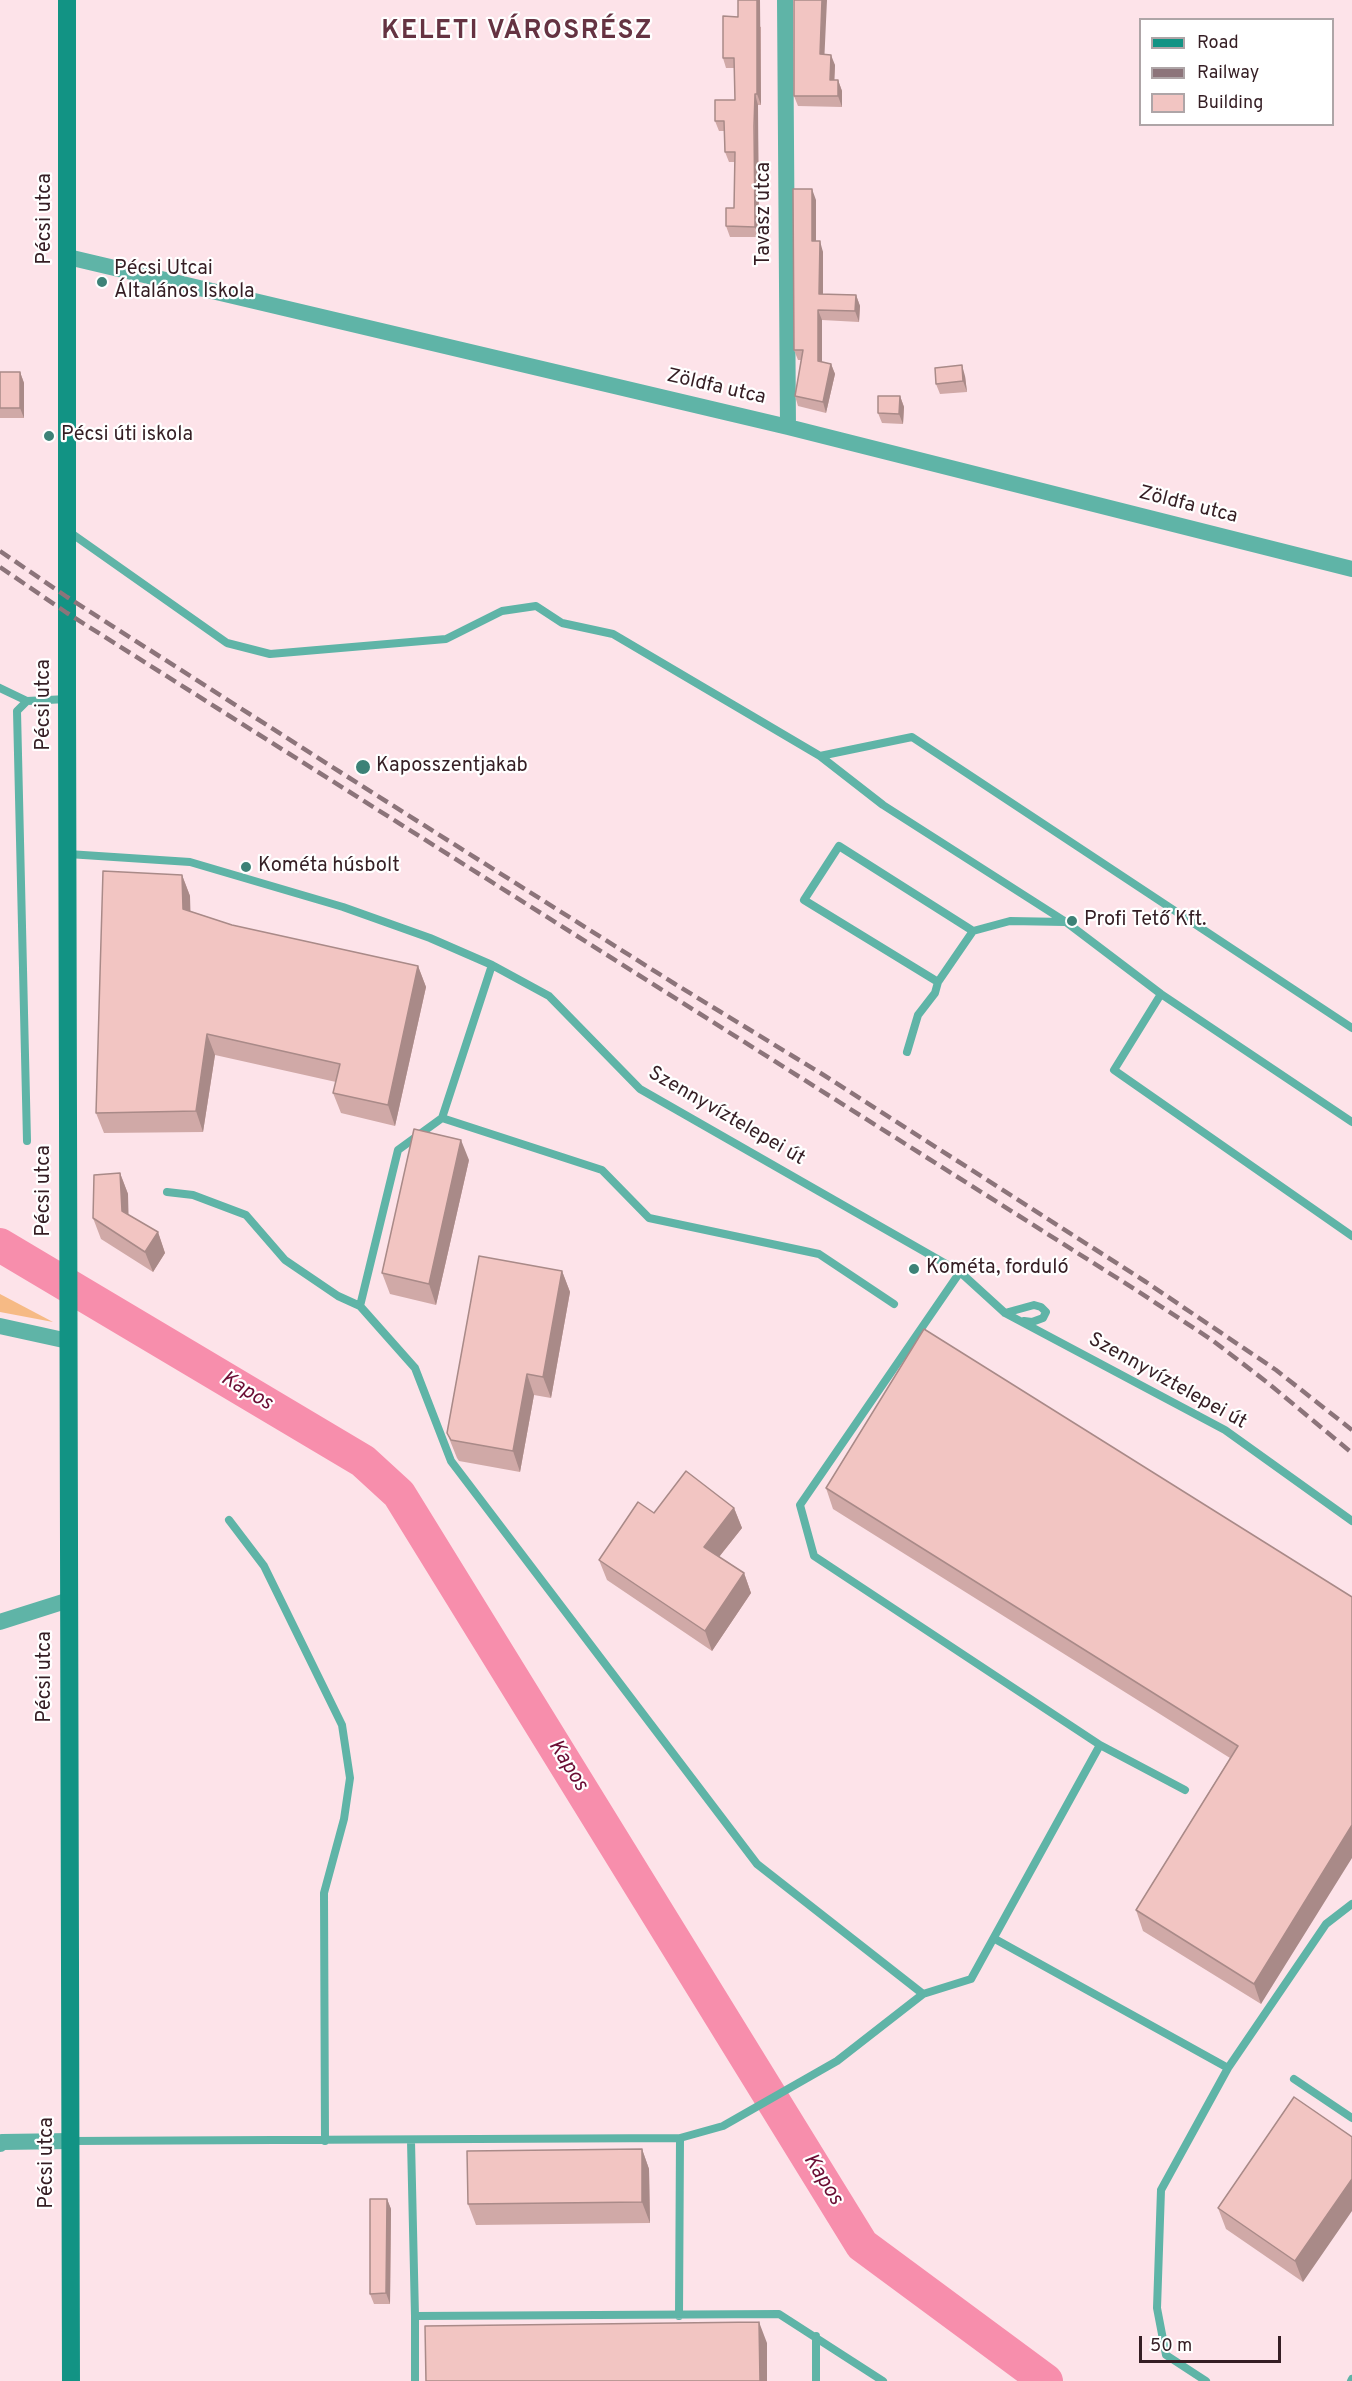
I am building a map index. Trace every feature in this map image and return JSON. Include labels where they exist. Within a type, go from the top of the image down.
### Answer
[{"type":"street","name":"Pécsi utca","points":[[67,0],[71,2381]]},
{"type":"street","name":"Tavasz utca","points":[[785,0],[788,427]]},
{"type":"street","name":"Zöldfa utca","points":[[68,257],[788,427],[1352,569]]},
{"type":"street","points":[[0,1326],[68,1341]]},
{"type":"street","points":[[0,1622],[69,1600]]},
{"type":"street","points":[[0,2144],[2,2142],[71,2141]]},
{"type":"lane","points":[[67,530],[227,643],[270,654],[446,639],[502,611],[536,606],[562,623],[613,634],[820,756],[883,805],[1066,922],[1161,994],[1352,1122]]},
{"type":"lane","points":[[0,688],[27,701],[67,699]]},
{"type":"lane","points":[[27,701],[18,711],[27,1141]]},
{"type":"lane","points":[[820,756],[912,737],[1352,1028]]},
{"type":"lane","points":[[938,982],[804,900],[839,846],[973,931]]},
{"type":"lane","name":"Szennyvíztelepei út","points":[[68,854],[190,862],[343,907],[430,938],[492,965],[549,996],[640,1089],[960,1272]]},
{"type":"lane","points":[[907,1052],[918,1015],[935,993],[938,982],[973,931],[1010,921],[1066,922]]},
{"type":"lane","points":[[360,1306],[398,1150],[442,1118],[492,965]]},
{"type":"lane","points":[[1161,994],[1114,1070],[1352,1236]]},
{"type":"lane","points":[[442,1118],[602,1170],[649,1218],[819,1254],[894,1304]]},
{"type":"lane","points":[[167,1192],[193,1196],[246,1215],[285,1260],[338,1296],[360,1306],[415,1368],[451,1461],[757,1864],[923,1994]]},
{"type":"lane","points":[[1021,1321],[1032,1322],[1043,1318],[1046,1312],[1034,1305],[1005,1312],[960,1272],[800,1505],[814,1556],[1100,1745],[1185,1790]]},
{"type":"lane","name":"Szennyvíztelepei út","points":[[1005,1312],[1226,1430],[1352,1521]]},
{"type":"lane","points":[[229,1520],[264,1566],[342,1725],[350,1778],[344,1819],[324,1893],[325,2141]]},
{"type":"lane","points":[[71,2141],[680,2138],[723,2126],[837,2061],[923,1994],[971,1978],[995,1939],[1100,1745]]},
{"type":"lane","points":[[1206,2381],[1166,2355],[1157,2308],[1161,2190],[1228,2068],[1326,1924],[1352,1904]]},
{"type":"lane","points":[[995,1939],[1228,2068]]},
{"type":"lane","points":[[1294,2079],[1352,2118]]},
{"type":"lane","points":[[679,2316],[680,2138]]},
{"type":"lane","points":[[411,2141],[415,2381]]},
{"type":"lane","points":[[415,2316],[779,2314],[883,2381]]},
{"type":"lane","points":[[816,2337],[816,2381]]},
{"type":"shaded area","points":[[0,1294],[53,1322],[0,1312]]},
{"type":"building","points":[[738,0],[757,0],[757,94],[755,94],[754,126],[755,227],[726,226],[726,208],[734,208],[735,152],[725,152],[724,121],[715,121],[715,100],[735,100],[734,58],[723,58],[723,16],[738,17]]},
{"type":"building","points":[[794,0],[822,0],[820,54],[831,55],[830,80],[838,80],[838,96],[794,96]]},
{"type":"building","points":[[793,189],[812,189],[812,241],[820,241],[819,294],[856,295],[855,311],[818,310],[818,361],[831,364],[823,402],[795,396],[803,350],[794,350]]},
{"type":"building","points":[[962,365],[963,381],[936,384],[935,368]]},
{"type":"building","points":[[0,372],[20,372],[20,408],[0,408]]},
{"type":"building","points":[[878,396],[900,396],[899,414],[878,413]]},
{"type":"building","points":[[103,871],[182,875],[183,909],[232,925],[418,966],[388,1105],[333,1093],[340,1064],[207,1034],[196,1111],[96,1113]]},
{"type":"building","points":[[414,1129],[461,1140],[429,1284],[382,1273]]},
{"type":"building","points":[[120,1173],[122,1211],[158,1232],[145,1252],[93,1218],[94,1175]]},
{"type":"building","points":[[479,1256],[562,1271],[543,1377],[527,1374],[513,1451],[451,1440],[447,1433]]},
{"type":"building","points":[[924,1329],[1352,1597],[1352,1825],[1254,1984],[1136,1910],[1238,1746],[826,1488]]},
{"type":"building","points":[[686,1471],[734,1508],[704,1547],[744,1573],[705,1631],[599,1560],[638,1502],[654,1513]]},
{"type":"building","points":[[1294,2097],[1352,2137],[1352,2179],[1295,2261],[1218,2208]]},
{"type":"building","points":[[642,2149],[642,2202],[468,2204],[467,2151]]},
{"type":"building","points":[[370,2199],[387,2199],[386,2293],[370,2294]]},
{"type":"building","points":[[759,2322],[760,2381],[426,2381],[425,2326]]},
{"type":"waterway","name":"Kapos","points":[[0,1245],[363,1461],[399,1494],[862,2245],[1046,2381]]},
{"type":"railway","points":[[0,551],[67,597],[362,786],[822,1074],[1146,1282],[1276,1370],[1352,1430]]},
{"type":"railway","points":[[0,567],[67,613],[1136,1290],[1212,1340],[1352,1453]]},
{"type":"place","name":"Pécsi Utcai Általános Iskola","points":[[102,282]]},
{"type":"place","name":"Pécsi úti iskola","points":[[49,436]]},
{"type":"place","name":"Kaposszentjakab","points":[[363,767]]},
{"type":"place","name":"Kométa húsbolt","points":[[246,867]]},
{"type":"place","name":"Profi Tető Kft.","points":[[1072,921]]},
{"type":"place","name":"Kométa, forduló","points":[[914,1269]]},
{"type":"district","name":"KELETI VÁROSRÉSZ","points":[[517,33]]}]
